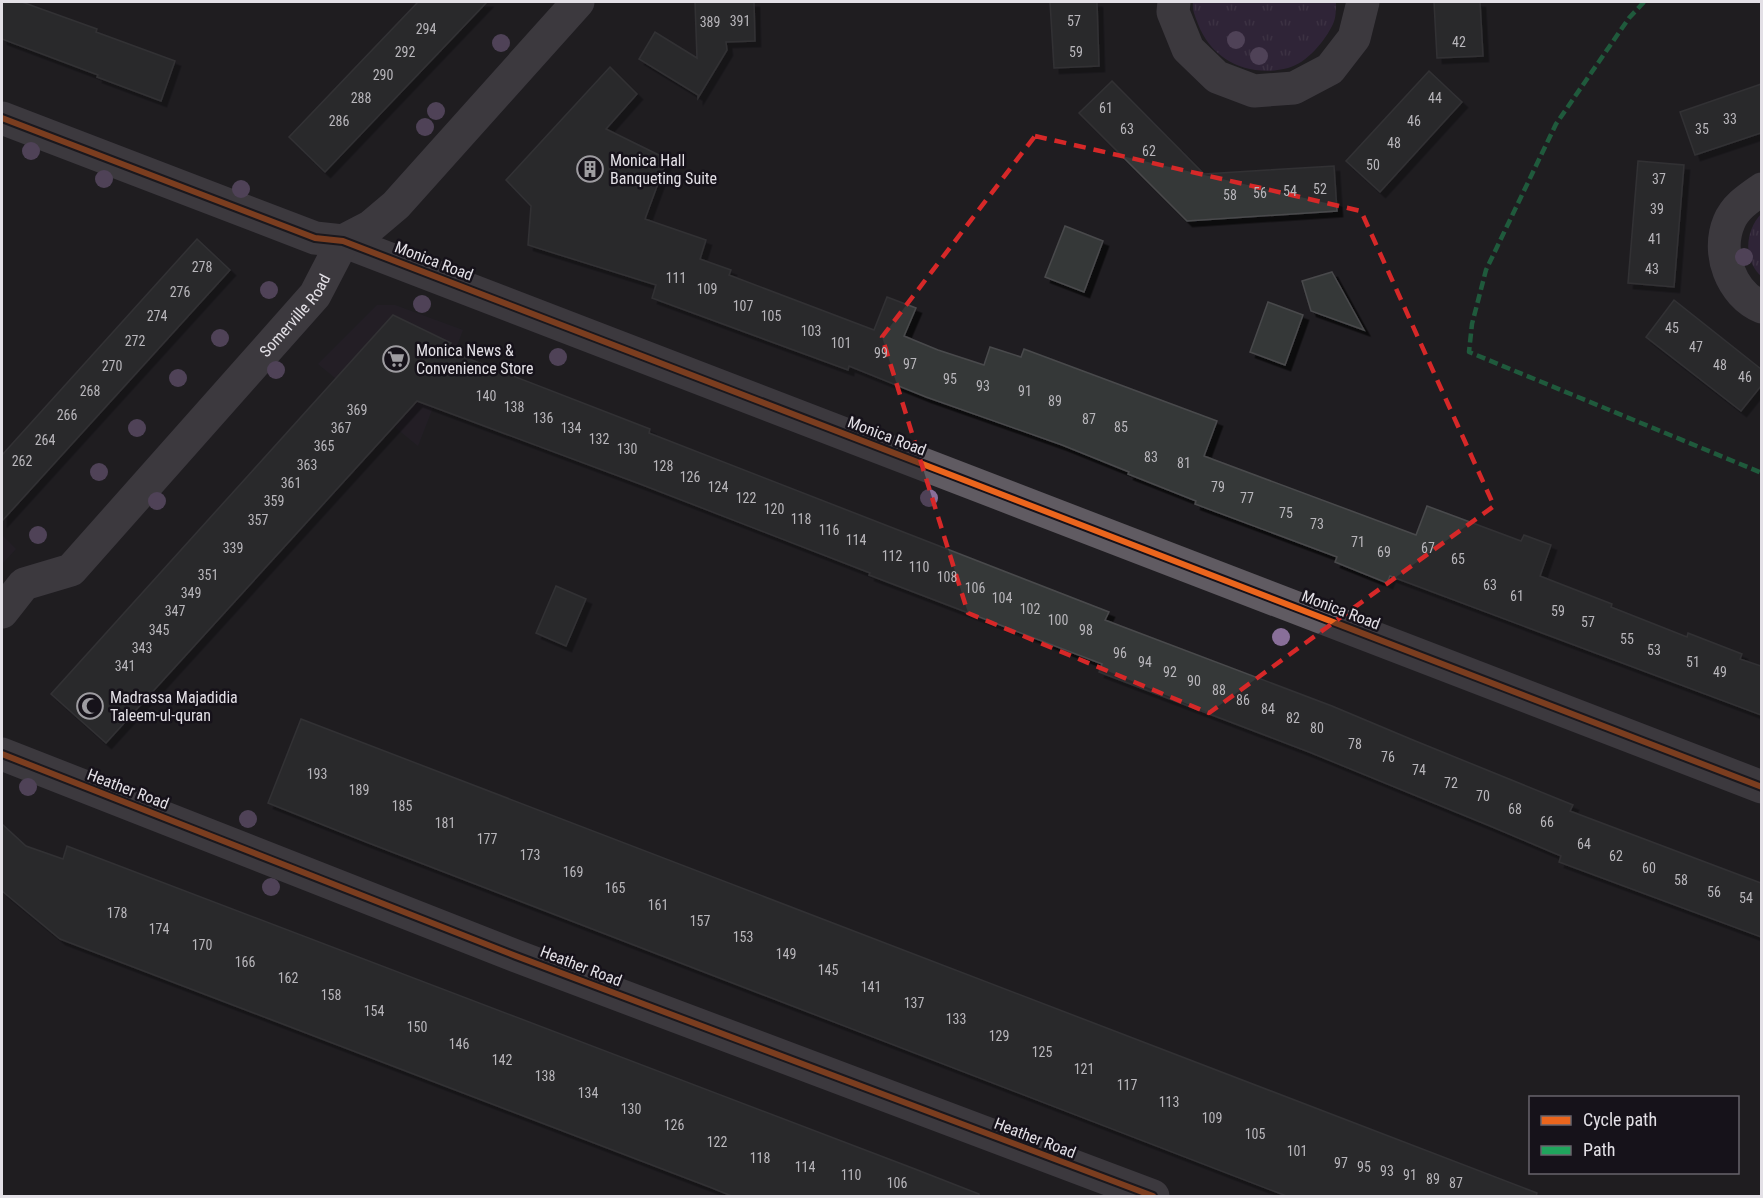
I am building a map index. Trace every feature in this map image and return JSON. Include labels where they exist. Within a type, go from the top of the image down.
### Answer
[{"type":"street","points":[[343,241],[370,227],[396,205],[578,2]]},
{"type":"street","points":[[1174,2],[1173,12],[1188,50],[1217,77],[1254,91],[1294,88],[1330,69],[1354,38],[1363,2]]},
{"type":"street","name":"Monica Road","points":[[2,118],[315,238],[343,241],[1761,787]]},
{"type":"street","points":[[1761,189],[1743,202],[1729,222],[1724,246],[1728,270],[1740,290],[1761,307]]},
{"type":"street","name":"Somerville Road","points":[[2,612],[24,584],[71,570],[315,295],[343,241]]},
{"type":"street","name":"Heather Road","points":[[2,754],[516,956],[1153,1197]]},
{"type":"highlighted area","points":[[1035,136],[1361,211],[1494,506],[1209,713],[968,613],[882,337]]},
{"type":"shaded area","points":[[377,305],[395,305],[463,330],[418,446],[318,364]]},
{"type":"shaded area","points":[[2,535],[16,549],[2,564]]},
{"type":"green space","points":[[1193,2],[1336,2],[1336,10],[1330,31],[1302,61],[1288,68],[1260,71],[1234,64],[1213,48],[1204,37],[1198,24]]},
{"type":"green space","points":[[1761,214],[1761,276],[1751,262],[1748,245],[1752,229]]},
{"type":"building","points":[[2,2],[22,2],[175,61],[161,101],[2,39]]},
{"type":"building","points":[[418,2],[487,2],[325,172],[289,137]]},
{"type":"building","points":[[695,2],[754,2],[755,41],[726,42],[727,50],[698,98],[698,95],[639,59],[655,32],[697,58]]},
{"type":"building","points":[[1050,2],[1097,2],[1099,66],[1054,68]]},
{"type":"building","points":[[1434,2],[1480,2],[1483,56],[1437,58]]},
{"type":"building","points":[[610,67],[637,94],[606,129],[667,159],[645,219],[706,240],[700,259],[731,270],[729,275],[874,330],[887,297],[916,308],[904,336],[938,350],[984,365],[990,347],[1021,357],[1024,349],[1217,421],[1204,456],[1416,535],[1427,506],[1521,541],[1524,535],[1551,545],[1540,576],[1687,637],[1688,633],[1742,654],[1740,659],[1761,666],[1761,715],[1390,576],[1387,583],[1335,562],[1337,557],[1195,504],[1196,501],[1062,445],[926,397],[849,366],[848,370],[652,298],[656,285],[528,245],[531,206],[506,180]]},
{"type":"building","points":[[1429,71],[1462,102],[1380,192],[1346,161]]},
{"type":"building","points":[[1112,81],[1204,174],[1334,166],[1337,211],[1187,221],[1079,113]]},
{"type":"building","points":[[1761,84],[1761,133],[1695,155],[1680,112]]},
{"type":"building","points":[[1638,161],[1684,165],[1674,287],[1628,283]]},
{"type":"building","points":[[1065,226],[1103,241],[1084,292],[1045,277]]},
{"type":"building","points":[[197,239],[230,270],[2,521],[2,455]]},
{"type":"building","points":[[1332,272],[1364,330],[1311,311],[1302,281]]},
{"type":"building","points":[[1674,300],[1761,369],[1761,386],[1741,411],[1646,337]]},
{"type":"building","points":[[1268,302],[1303,315],[1285,365],[1250,352]]},
{"type":"building","points":[[393,315],[451,343],[446,350],[650,429],[649,433],[1109,612],[1105,620],[1332,706],[1573,805],[1570,811],[1761,883],[1761,937],[1559,862],[1561,856],[1490,826],[1309,752],[1099,672],[1102,664],[640,484],[417,401],[106,743],[51,694]]},
{"type":"building","points":[[556,586],[586,599],[566,646],[536,633]]},
{"type":"building","points":[[301,719],[1537,1193],[1536,1197],[1289,1197],[366,842],[268,803]]},
{"type":"building","points":[[2,824],[26,846],[63,859],[67,846],[915,1169],[979,1194],[979,1197],[734,1197],[60,939],[2,891]]},
{"type":"marked path","points":[[1644,2],[1629,18],[1556,124],[1486,270],[1472,324],[1469,352],[1762,473]]},
{"type":"cycle path","points":[[2,118],[315,238],[343,241],[1762,787]]},
{"type":"cycle path","points":[[2,754],[516,956],[1153,1196]]},
{"type":"place","name":"Monica Hall Banqueting Suite","points":[[590,169]]},
{"type":"place","name":"Monica News & Convenience Store","points":[[396,359]]},
{"type":"place","name":"Madrassa Majadidia Taleem-ul-quran","points":[[90,706]]}]
